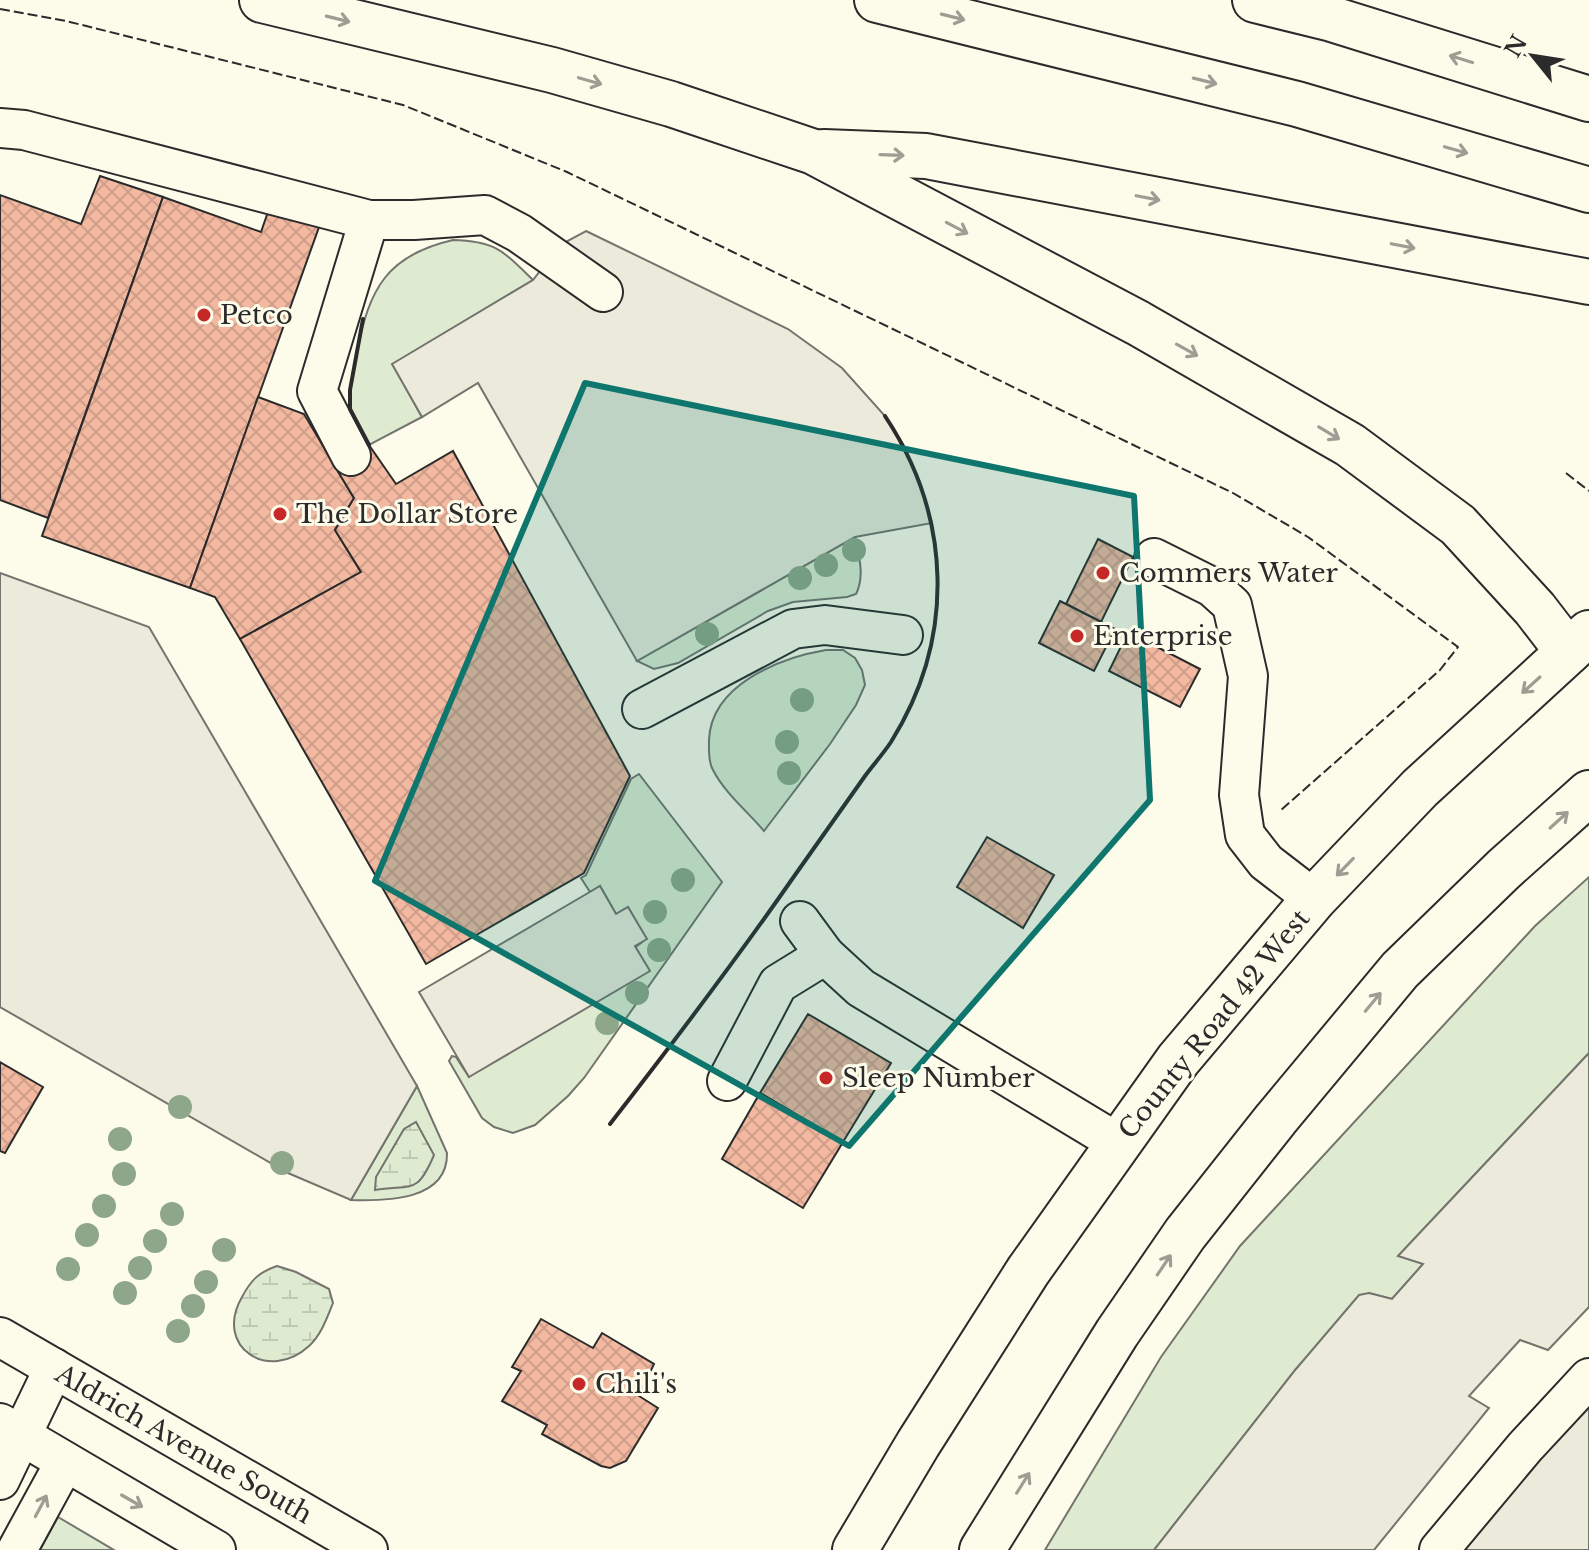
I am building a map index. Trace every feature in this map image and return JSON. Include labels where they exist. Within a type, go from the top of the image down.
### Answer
[{"type":"highway","points":[[262,0],[552,70],[671,104],[814,152],[1138,323],[1350,445],[1458,525],[1535,609],[1578,643]]},
{"type":"highway","points":[[877,0],[1297,104],[1589,190]]},
{"type":"highway","points":[[1255,0],[1332,19],[1589,99]]},
{"type":"highway","points":[[814,152],[926,156],[1589,282]]},
{"type":"highway","name":"County Road 42 West","points":[[855,1550],[1028,1271],[1178,1060],[1314,899],[1420,788],[1578,643]]},
{"type":"highway","points":[[982,1550],[1117,1333],[1185,1234],[1276,1119],[1400,970],[1504,869],[1589,793]]},
{"type":"highway","points":[[822,1550],[1028,1271]]},
{"type":"street","points":[[0,128],[24,130],[369,220],[485,215],[519,233],[603,292]]},
{"type":"street","points":[[351,456],[317,391],[369,220]]},
{"type":"street","points":[[1154,558],[1212,587],[1232,605],[1248,676],[1239,795],[1245,835],[1266,862],[1314,899]]},
{"type":"street","points":[[642,709],[793,629],[825,625],[903,635]]},
{"type":"street","points":[[800,921],[825,955],[861,988],[1118,1143]]},
{"type":"street","points":[[727,1081],[778,984],[825,955]]},
{"type":"street","name":"Aldrich Avenue South","points":[[0,1337],[368,1550]]},
{"type":"street","points":[[0,1480],[11,1429],[54,1368]]},
{"type":"street","points":[[1439,1550],[1525,1447],[1589,1378]]},
{"type":"street","points":[[11,1429],[216,1550]]},
{"type":"street","points":[[17,1550],[65,1462]]},
{"type":"highlighted area","points":[[585,383],[1134,496],[1150,800],[849,1146],[375,881]]},
{"type":"green space","points":[[453,240],[489,245],[533,280],[393,364],[422,417],[369,445],[350,406],[353,372],[368,310],[375,293],[397,265],[412,255]]},
{"type":"green space","points":[[855,537],[861,573],[856,594],[793,602],[768,611],[678,663],[654,669],[637,661]]},
{"type":"green space","points":[[826,650],[843,650],[855,658],[865,685],[856,705],[830,744],[764,831],[730,794],[711,767],[709,740],[713,721],[722,704],[751,677],[788,660]]},
{"type":"green space","points":[[639,774],[722,882],[584,1078],[568,1096],[535,1125],[513,1133],[494,1127],[482,1118],[449,1061],[452,1056],[456,1057],[469,1077],[646,939],[628,907],[616,914],[600,886],[590,892],[581,878],[586,875],[631,779]]},
{"type":"green space","points":[[1589,877],[1589,1053],[1399,1255],[1424,1263],[1392,1299],[1369,1293],[1296,1369],[1154,1550],[1045,1550],[1161,1357],[1240,1246],[1535,926]]},
{"type":"green space","points":[[417,1086],[447,1153],[445,1169],[437,1181],[412,1195],[381,1200],[351,1200]]},
{"type":"green space","points":[[416,1122],[434,1155],[428,1168],[412,1185],[375,1190],[376,1177],[404,1129]]},
{"type":"green space","points":[[277,1266],[329,1289],[333,1303],[320,1332],[309,1346],[293,1357],[278,1361],[263,1360],[250,1354],[240,1344],[235,1331],[235,1315],[252,1281]]},
{"type":"green space","points":[[58,1517],[114,1550],[40,1550]]},
{"type":"shaded area","points":[[586,231],[788,329],[842,368],[885,416],[903,444],[920,482],[932,523],[855,537],[637,661],[478,383],[422,417],[392,364],[533,280],[560,245]]},
{"type":"shaded area","points":[[0,573],[149,627],[417,1086],[351,1200],[288,1173],[0,1007]]},
{"type":"shaded area","points":[[600,886],[616,914],[628,907],[647,939],[635,946],[650,971],[469,1077],[419,992]]},
{"type":"shaded area","points":[[1589,1053],[1589,1307],[1548,1350],[1520,1340],[1469,1396],[1489,1408],[1374,1550],[1154,1550],[1296,1369],[1359,1295],[1369,1293],[1392,1299],[1423,1264],[1398,1256]]},
{"type":"shaded area","points":[[1589,1378],[1589,1550],[1439,1550]]},
{"type":"building","points":[[100,176],[163,197],[48,518],[0,500],[0,195],[81,224]]},
{"type":"building","name":"Petco","points":[[163,197],[261,232],[269,209],[319,227],[190,588],[42,536]]},
{"type":"building","name":"The Dollar Store","points":[[258,397],[304,414],[354,498],[335,530],[361,572],[240,639],[215,597],[190,588]]},
{"type":"building","points":[[369,445],[396,484],[453,451],[630,776],[584,873],[426,964],[240,639],[361,572],[335,530],[354,498],[334,465]]},
{"type":"building","name":"Commers Water","points":[[1098,539],[1133,557],[1101,622],[1066,604]]},
{"type":"building","name":"Enterprise","points":[[1060,601],[1115,629],[1094,671],[1039,643]]},
{"type":"building","points":[[1128,632],[1200,669],[1180,707],[1109,671]]},
{"type":"building","points":[[987,837],[1054,875],[1023,928],[957,887]]},
{"type":"building","name":"Sleep Number","points":[[808,1014],[891,1063],[843,1142],[760,1093]]},
{"type":"building","points":[[0,1062],[43,1087],[5,1153],[0,1151]]},
{"type":"building","points":[[760,1093],[843,1142],[803,1208],[722,1159]]},
{"type":"building","name":"Chili's","points":[[541,1319],[593,1348],[602,1333],[654,1364],[639,1396],[658,1408],[626,1461],[610,1468],[601,1466],[542,1434],[547,1425],[502,1401],[521,1371],[512,1367]]},
{"type":"fence","points":[[0,9],[66,21],[403,105],[567,172],[1233,493],[1308,537],[1458,647],[1440,670],[1281,810]]},
{"type":"fence","points":[[1566,473],[1589,491]]},
{"type":"wall","points":[[363,319],[350,390],[350,409],[369,445]]},
{"type":"wall","points":[[610,1124],[727,970],[888,746],[912,702],[927,661],[935,620],[938,578],[933,536],[923,495],[907,455],[885,416]]},
{"type":"place","name":"Petco","points":[[204,315]]},
{"type":"place","name":"The Dollar Store","points":[[280,514]]},
{"type":"place","name":"Commers Water","points":[[1103,573]]},
{"type":"place","name":"Enterprise","points":[[1077,636]]},
{"type":"place","name":"Sleep Number","points":[[826,1078]]},
{"type":"place","name":"Chili's","points":[[579,1384]]}]
